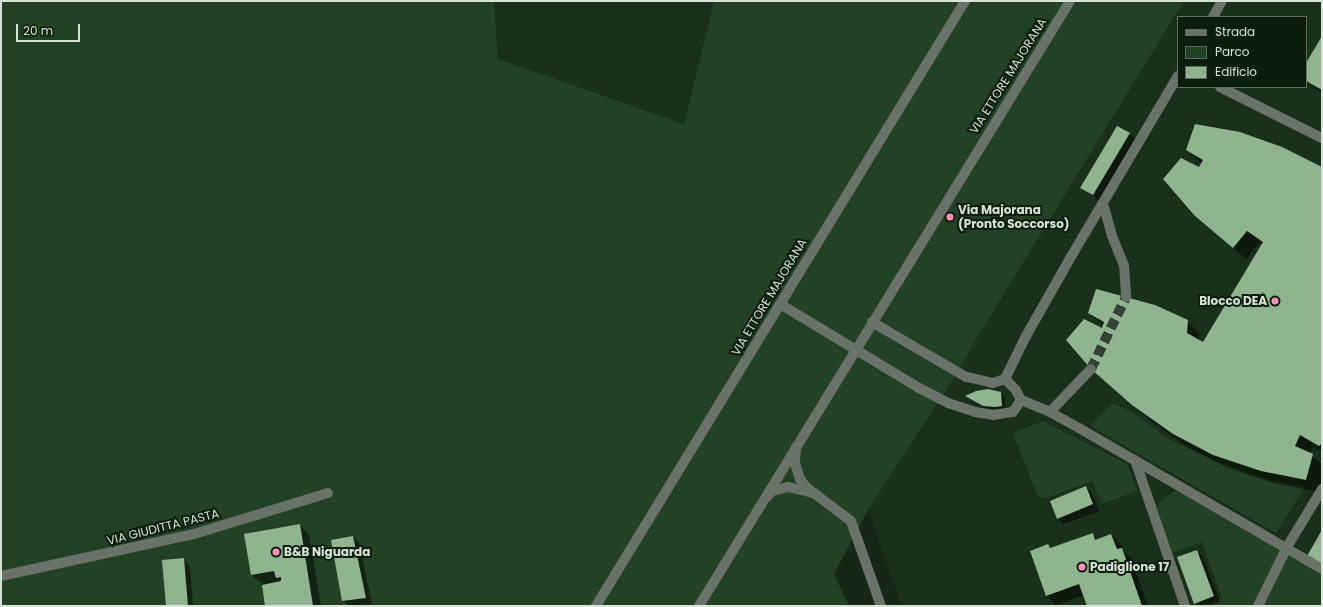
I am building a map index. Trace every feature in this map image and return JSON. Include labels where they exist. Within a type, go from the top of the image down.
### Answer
[{"type":"street","name":"VIA ETTORE MAJORANA","points":[[596,606],[965,1]]},
{"type":"street","name":"VIA ETTORE MAJORANA","points":[[699,606],[796,445],[1070,1]]},
{"type":"street","points":[[1214,16],[1222,1]]},
{"type":"street","points":[[872,322],[966,377],[993,382],[1005,379],[1029,331],[1177,78]]},
{"type":"street","points":[[1222,88],[1322,138]]},
{"type":"street","points":[[1103,204],[1112,236],[1124,265],[1126,296]]},
{"type":"street","points":[[780,304],[856,348],[931,395],[961,408],[993,415],[1013,412],[1021,400]]},
{"type":"street","points":[[1050,412],[1091,369]]},
{"type":"street","points":[[1005,379],[1016,390],[1021,400],[1050,412],[1322,569]]},
{"type":"street","points":[[796,445],[795,463],[800,479],[814,494],[850,521],[881,606]]},
{"type":"street","points":[[1135,460],[1185,606]]},
{"type":"street","points":[[762,501],[772,491],[780,488],[788,487],[814,494]]},
{"type":"street","points":[[1258,606],[1286,547],[1322,489]]},
{"type":"street","name":"VIA GIUDITTA PASTA","points":[[1,576],[194,534],[328,493]]},
{"type":"shaded area","points":[[494,1],[714,1],[684,124],[498,59]]},
{"type":"shaded area","points":[[1184,1],[1322,1],[1322,606],[902,606],[868,510],[959,370],[975,341]]},
{"type":"green space","points":[[1,1],[494,1],[498,59],[684,124],[714,1],[1184,1],[975,341],[959,370],[868,510],[834,574],[849,606],[1,606]]},
{"type":"green space","points":[[1112,404],[1129,410],[1169,439],[1211,459],[1260,477],[1305,487],[1276,533],[1090,426]]},
{"type":"green space","points":[[1043,421],[1127,464],[1137,491],[1101,504],[1093,481],[1046,498],[1038,497],[1013,433]]},
{"type":"green space","points":[[1177,489],[1285,547],[1254,606],[1200,606],[1222,598],[1202,542],[1172,553],[1156,505]]},
{"type":"green space","points":[[1288,551],[1322,573],[1322,606],[1262,606]]},
{"type":"building","points":[[1322,36],[1322,90],[1307,82],[1307,61]]},
{"type":"building","name":"Blocco DEA","points":[[1195,124],[1240,132],[1282,147],[1322,167],[1322,443],[1319,446],[1300,435],[1295,446],[1313,454],[1306,480],[1261,471],[1213,455],[1173,434],[1132,405],[1091,369],[1066,340],[1084,319],[1102,328],[1104,322],[1088,313],[1096,289],[1155,305],[1188,320],[1187,333],[1203,342],[1263,242],[1247,231],[1233,248],[1195,216],[1163,179],[1181,158],[1199,167],[1203,160],[1186,150]]},
{"type":"building","points":[[1117,126],[1130,133],[1093,195],[1080,188]]},
{"type":"building","points":[[988,389],[1001,392],[1002,406],[983,406],[965,396],[976,391]]},
{"type":"building","points":[[1086,486],[1093,504],[1057,519],[1050,501]]},
{"type":"building","name":"B&B Niguarda","points":[[300,524],[313,606],[265,606],[262,585],[281,581],[281,577],[276,578],[274,571],[251,575],[244,534]]},
{"type":"building","points":[[1322,530],[1322,565],[1307,556]]},
{"type":"building","name":"Padiglione 17","points":[[1093,533],[1095,540],[1111,534],[1117,549],[1122,548],[1142,606],[1087,606],[1079,584],[1046,596],[1030,551],[1048,544],[1050,548]]},
{"type":"building","points":[[353,536],[366,598],[342,601],[331,540]]},
{"type":"building","points":[[1197,550],[1214,596],[1194,604],[1177,557]]},
{"type":"building","points":[[184,558],[188,606],[166,606],[162,560]]},
{"type":"tunnel","points":[[1091,369],[1126,297]]},
{"type":"place","name":"Via Majorana (Pronto Soccorso)","points":[[950,217]]},
{"type":"place","name":"Blocco DEA","points":[[1275,301]]},
{"type":"place","name":"B&B Niguarda","points":[[276,552]]},
{"type":"place","name":"Padiglione 17","points":[[1082,567]]}]
